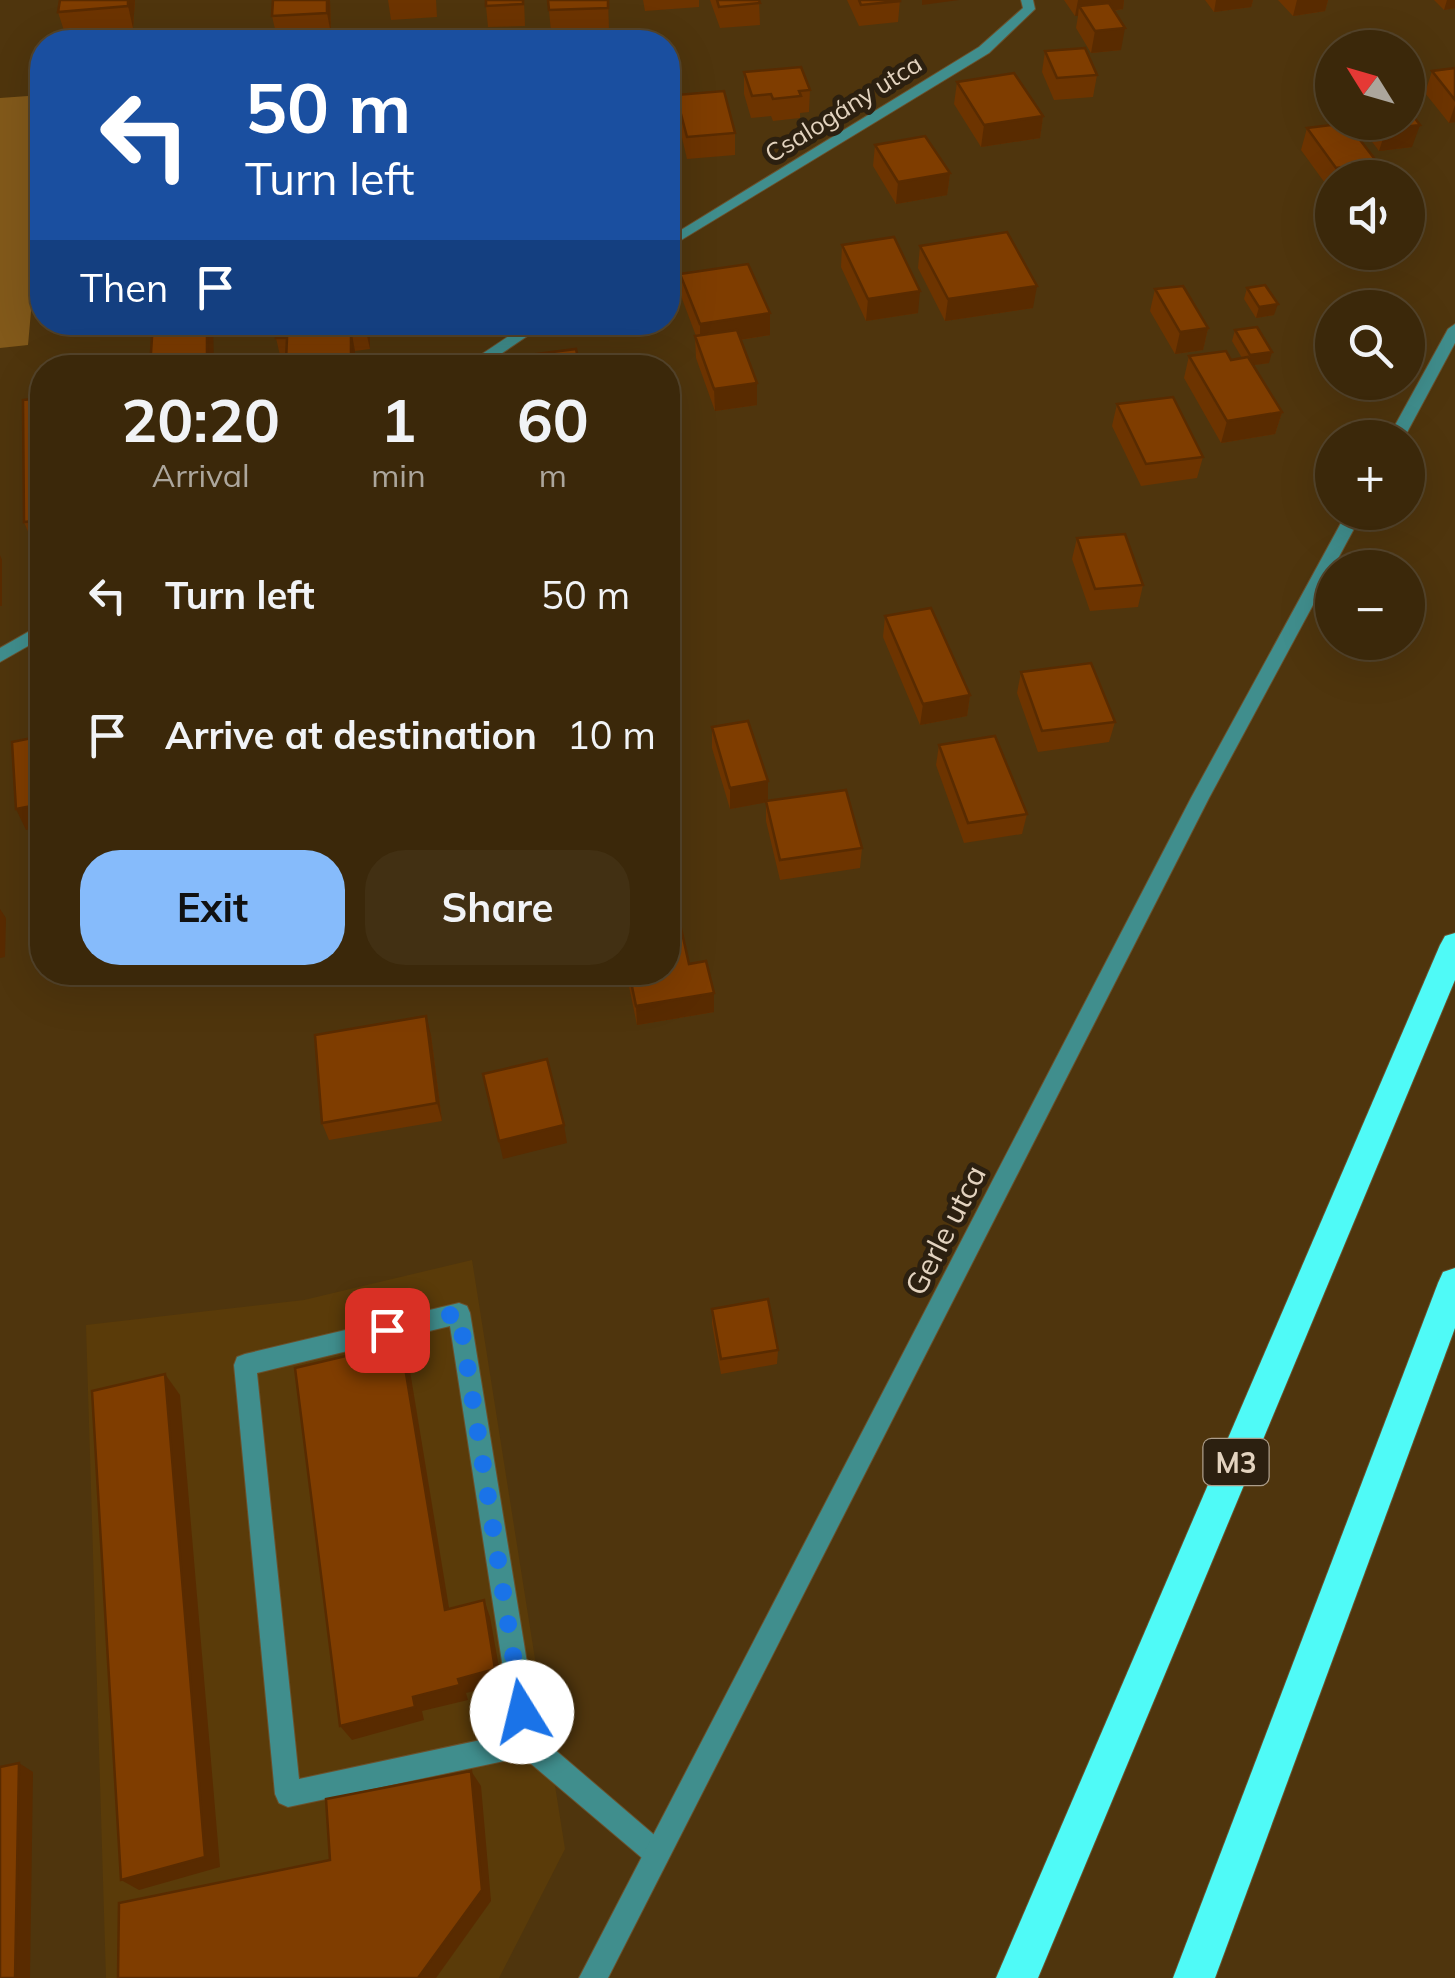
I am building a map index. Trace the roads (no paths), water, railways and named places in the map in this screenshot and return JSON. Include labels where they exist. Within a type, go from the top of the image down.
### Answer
[{"type":"highway","name":"M3","points":[[1017,1978],[1455,946]]},
{"type":"highway","points":[[1194,1978],[1455,1283]]},
{"type":"street","name":"Csalogány utca","points":[[680,237],[984,50],[1029,9],[1027,0]]},
{"type":"street","points":[[1406,420],[1455,329]]},
{"type":"street","points":[[489,355],[520,335]]},
{"type":"street","name":"Gerle utca","points":[[593,1978],[1182,834],[1345,530]]},
{"type":"street","points":[[0,656],[30,637]]},
{"type":"street","points":[[527,1744],[288,1794],[244,1365],[459,1313],[527,1744],[657,1854]]}]
